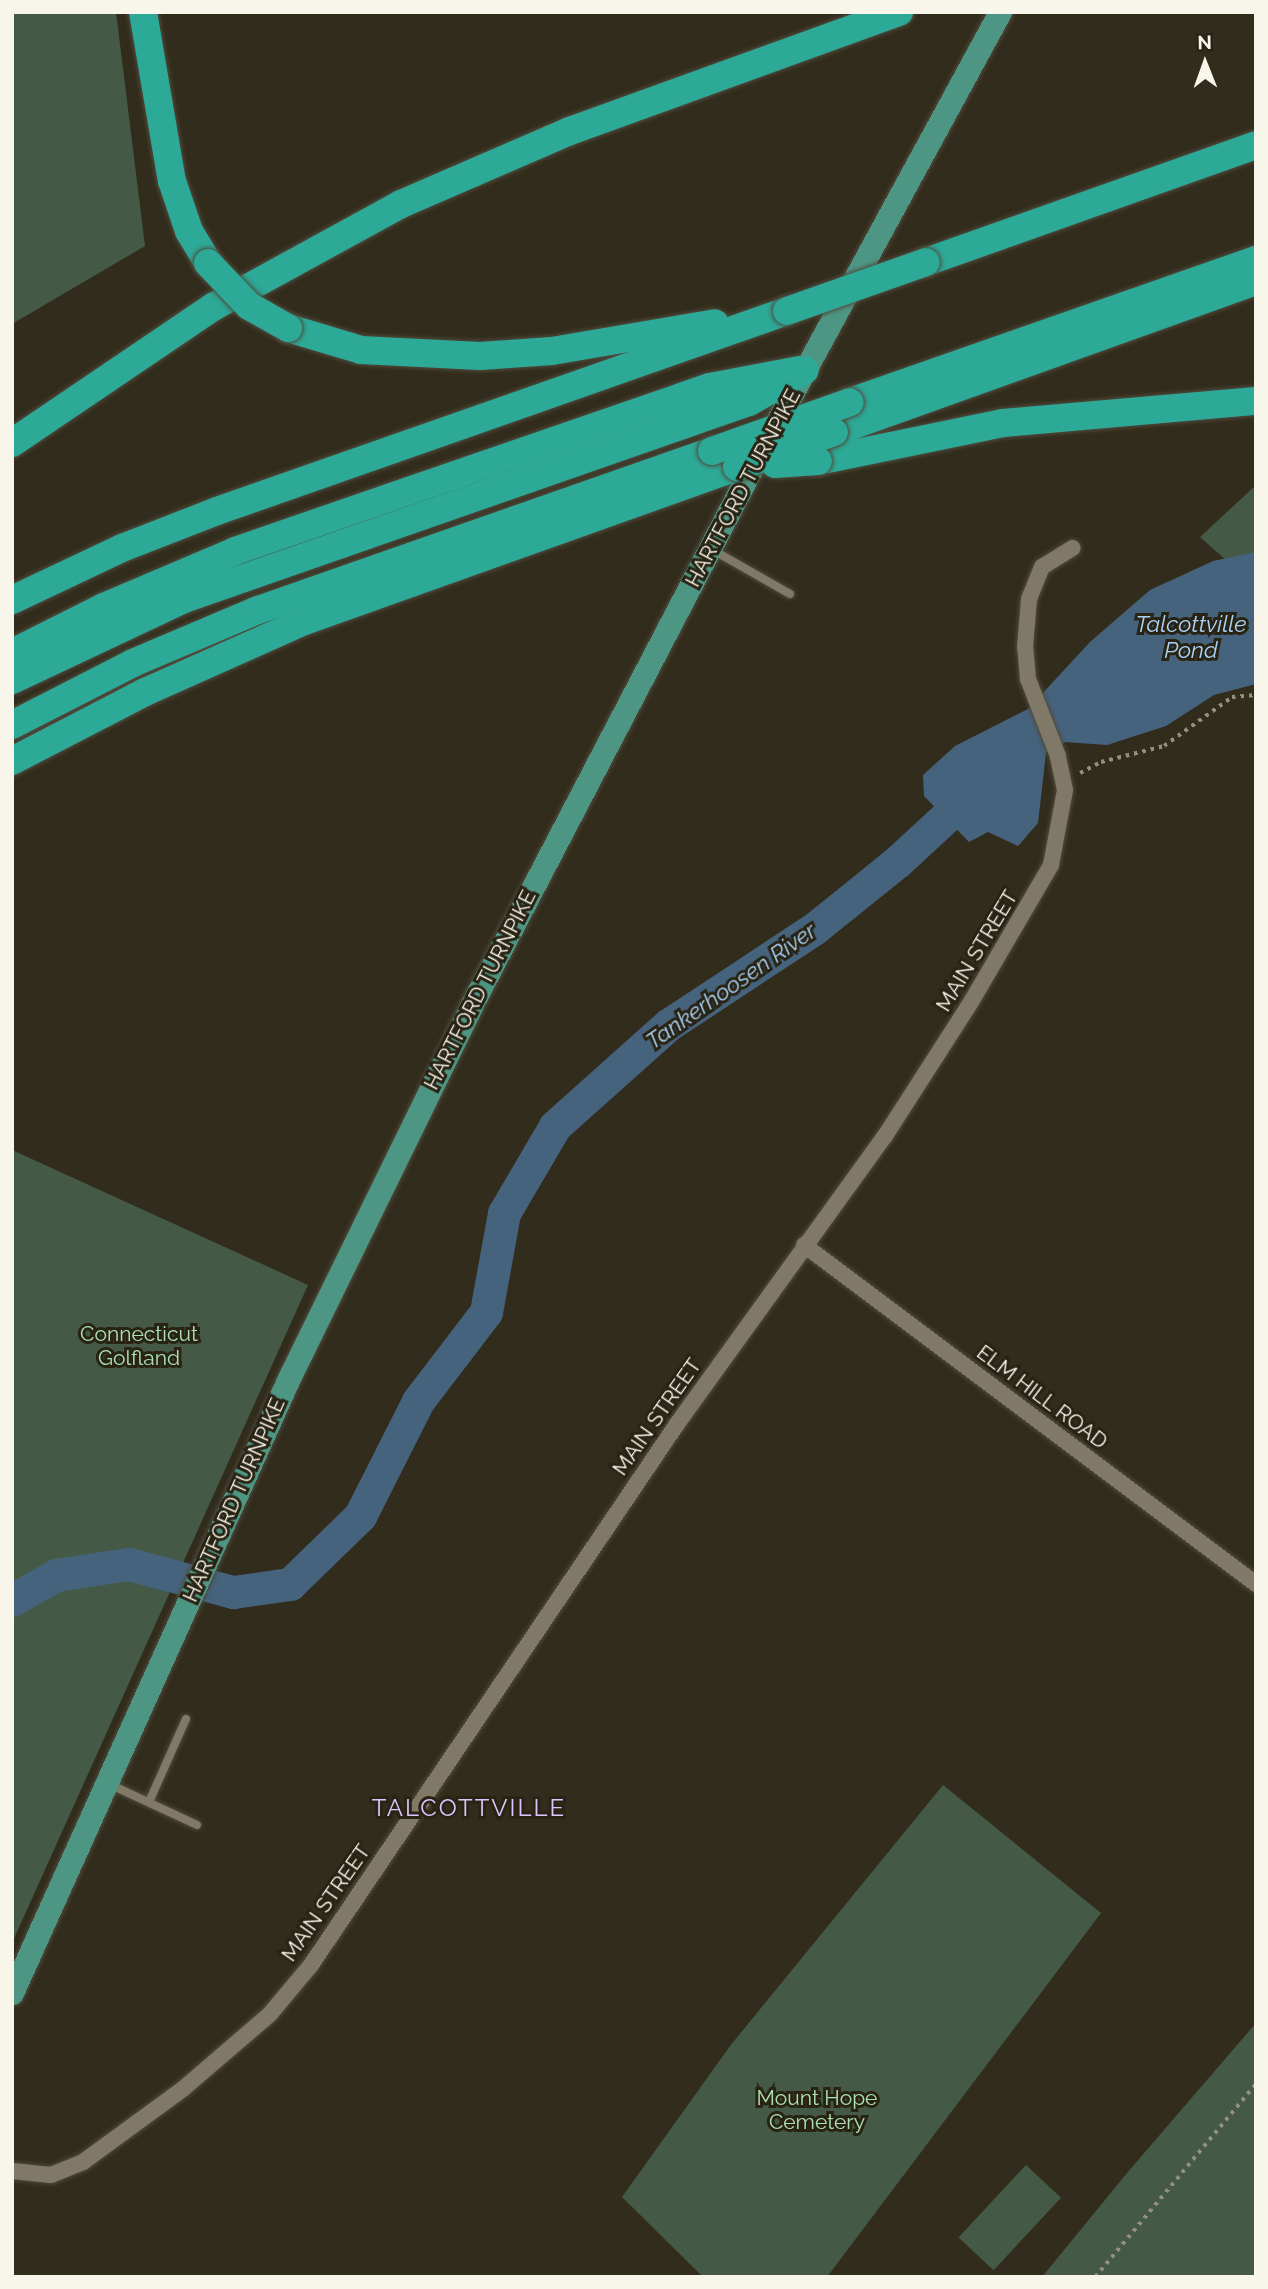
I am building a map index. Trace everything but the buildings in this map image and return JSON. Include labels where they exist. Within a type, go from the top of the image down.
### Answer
[{"type":"highway","points":[[143,12],[172,181],[189,231],[208,263],[249,306],[288,328],[371,351],[480,356],[552,351],[782,313]]},
{"type":"highway","points":[[12,443],[213,307],[390,209],[570,131],[899,12]]},
{"type":"highway","points":[[12,600],[112,552],[217,511],[1256,145]]},
{"type":"highway","points":[[12,725],[134,663],[258,610],[1256,260]]},
{"type":"highway","points":[[12,761],[145,692],[307,620],[1256,281]]},
{"type":"highway","points":[[12,653],[147,587],[285,533],[718,384],[805,370]]},
{"type":"highway","points":[[12,680],[184,599],[749,401],[805,370]]},
{"type":"highway","points":[[737,467],[818,461],[1003,423],[1256,401]]},
{"type":"main road","name":"HARTFORD TURNPIKE","points":[[12,1993],[324,1305],[471,1006],[805,370],[1000,12]]},
{"type":"street","name":"MAIN STREET","points":[[12,2171],[51,2175],[83,2162],[184,2088],[270,2014],[312,1965],[677,1424],[885,1136],[1029,907],[1051,865],[1065,790],[1058,756],[1035,699],[1025,647],[1029,599],[1042,567],[1073,548]]},
{"type":"street","name":"ELM HILL ROAD","points":[[804,1245],[1256,1584]]},
{"type":"lane","points":[[711,549],[790,594]]},
{"type":"lane","points":[[149,1802],[186,1719]]},
{"type":"lane","points":[[107,1783],[197,1825]]},
{"type":"path","points":[[1065,790],[1077,784],[1080,771],[1164,746],[1233,697],[1256,695]]},
{"type":"path","points":[[1095,2277],[1256,2084]]},
{"type":"green space","points":[[12,12],[116,12],[145,246],[12,324]]},
{"type":"green space","points":[[1256,485],[1256,552],[1227,561],[1200,537]]},
{"type":"green space","name":"Connecticut Golfland","points":[[12,1150],[308,1285],[12,1943]]},
{"type":"green space","name":"Mount Hope Cemetery","points":[[943,1785],[1101,1913],[827,2277],[703,2277],[622,2197],[730,2046]]},
{"type":"green space","points":[[1256,2023],[1256,2277],[1042,2277],[1127,2173]]},
{"type":"green space","points":[[1026,2165],[1061,2198],[994,2270],[958,2237]]},
{"type":"water","name":"Talcottville Pond","points":[[1256,552],[1256,684],[1214,695],[1166,726],[1107,745],[1065,742],[1046,753],[1038,823],[1018,846],[988,832],[969,842],[924,796],[923,775],[955,746],[1028,709],[1090,642],[1150,590],[1213,561]]},
{"type":"waterway","name":"Tankerhoosen River","points":[[12,1600],[56,1575],[129,1564],[233,1592],[290,1584],[360,1516],[418,1401],[486,1312],[504,1213],[555,1126],[668,1025],[815,928],[897,862],[975,790]]},
{"type":"district","name":"TALCOTTVILLE","points":[[469,1808]]}]
